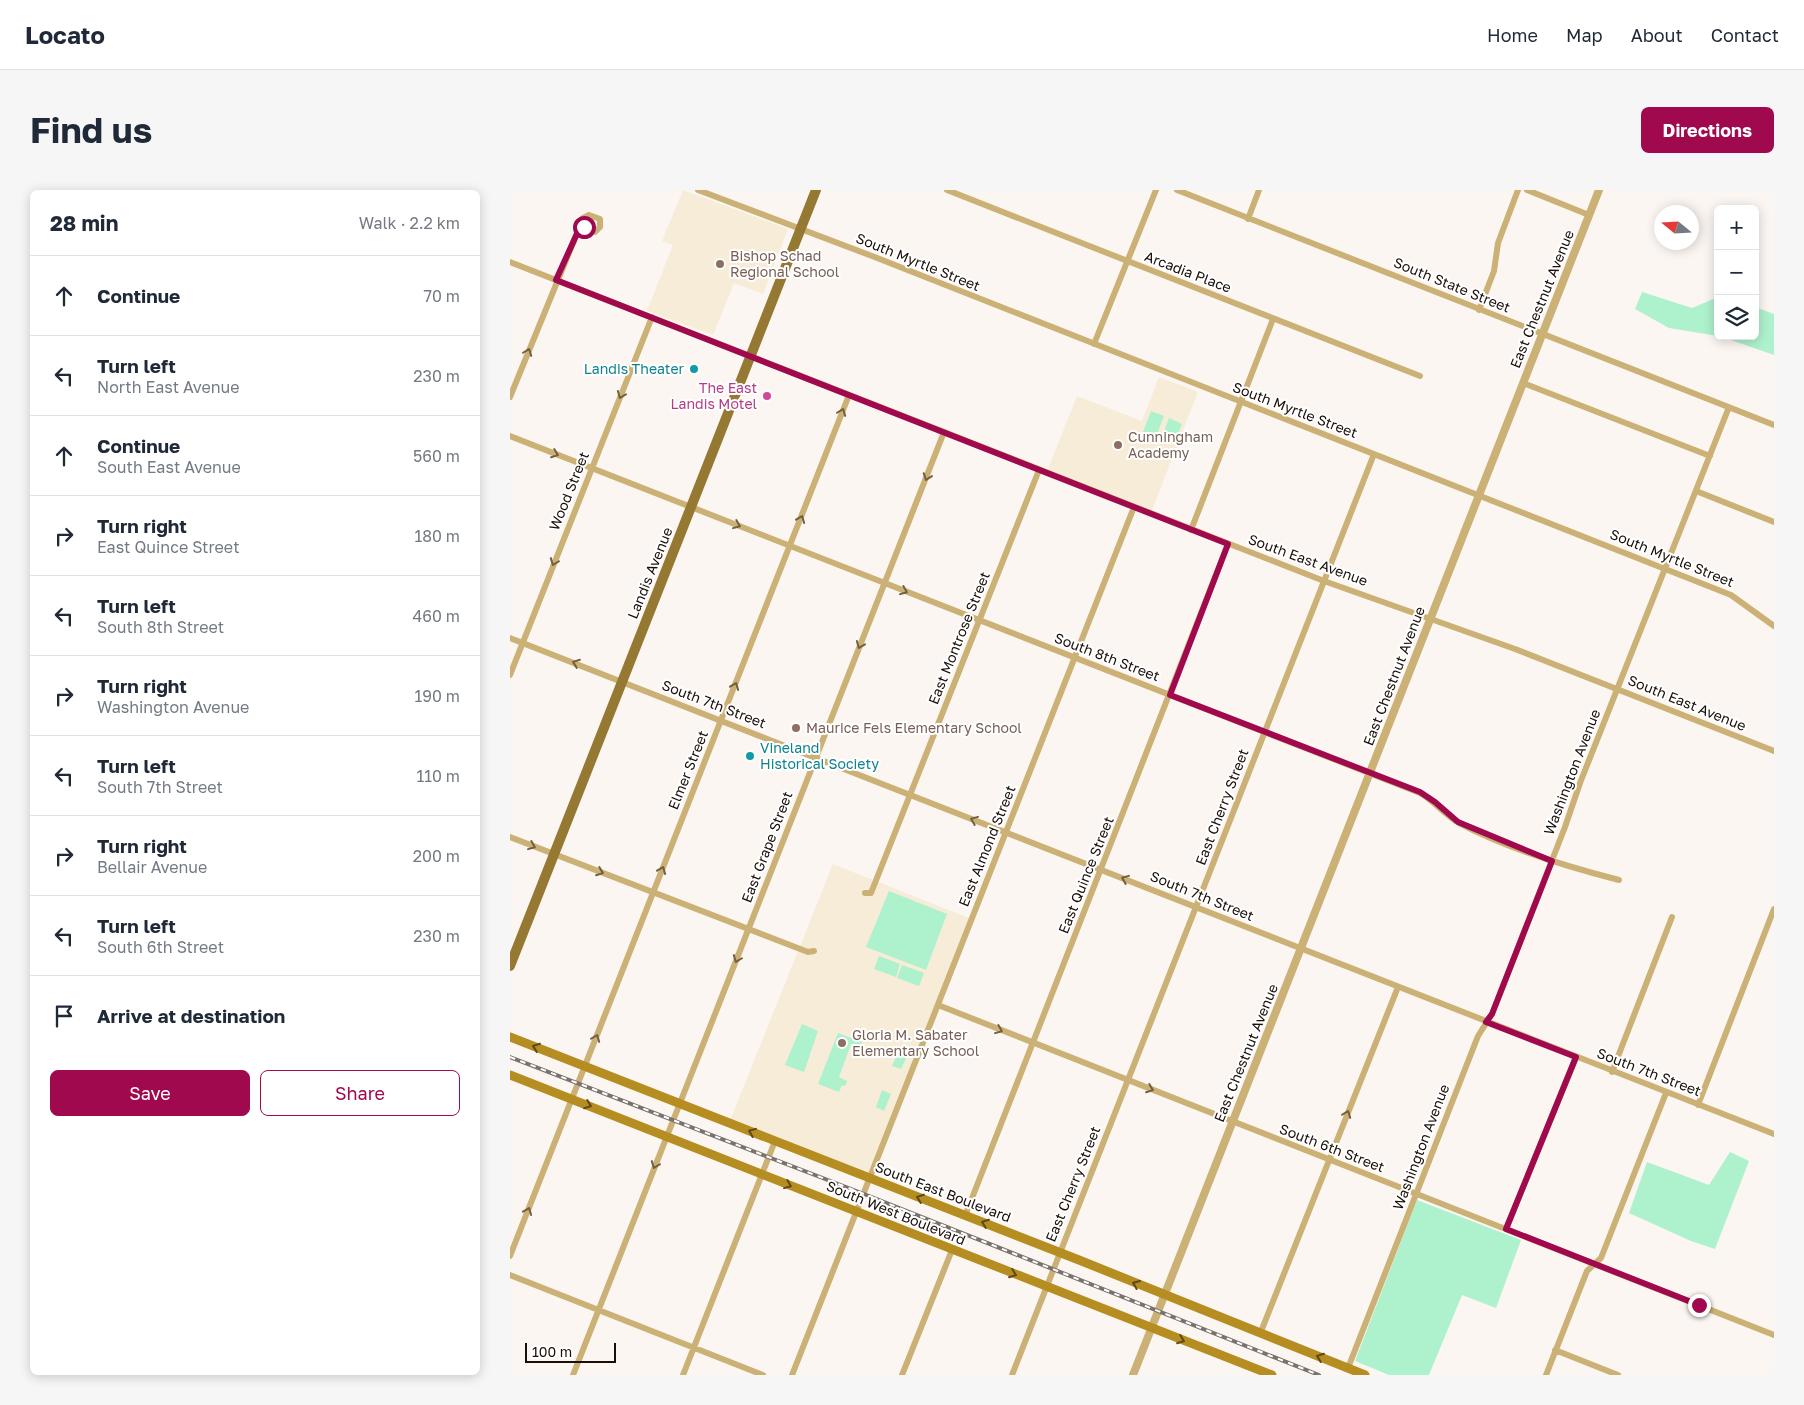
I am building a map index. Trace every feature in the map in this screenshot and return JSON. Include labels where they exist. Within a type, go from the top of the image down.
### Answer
[{"type":"main road","name":"Landis Avenue","points":[[510,966],[816,190]]},
{"type":"main road","name":"South East Boulevard","points":[[510,1037],[1060,1252],[1365,1375]]},
{"type":"main road","name":"South West Boulevard","points":[[510,1075],[1272,1375]]},
{"type":"street","name":"South Myrtle Street","points":[[698,190],[1731,595],[1774,626]]},
{"type":"street","name":"Arcadia Place","points":[[947,190],[1420,376]]},
{"type":"street","points":[[1094,344],[1156,190]]},
{"type":"street","name":"South State Street","points":[[1177,190],[1774,425]]},
{"type":"street","points":[[1248,218],[1259,190]]},
{"type":"street","points":[[1479,310],[1494,271],[1498,243],[1518,190]]},
{"type":"street","points":[[1527,190],[1589,215]]},
{"type":"street","name":"East Chestnut Avenue","points":[[1133,1375],[1599,190]]},
{"type":"street","points":[[510,397],[556,280],[580,227]]},
{"type":"street","name":"South East Avenue","points":[[510,262],[1324,582],[1430,618],[1617,688],[1774,751]]},
{"type":"street","name":"Wood Street","points":[[510,675],[652,317]]},
{"type":"street","points":[[1191,530],[1273,319]]},
{"type":"street","points":[[1523,383],[1710,456]]},
{"type":"street","name":"Elmer Street","points":[[510,1256],[849,395]]},
{"type":"street","name":"Washington Avenue","points":[[1348,1368],[1478,1036],[1492,1014],[1617,688],[1729,407]]},
{"type":"street","name":"East Grape Street","points":[[573,1375],[944,432]]},
{"type":"street","name":"South 8th Street","points":[[510,436],[1369,774],[1420,792],[1458,822],[1552,861],[1619,880]]},
{"type":"street","name":"East Cherry Street","points":[[1012,1375],[1374,454]]},
{"type":"street","name":"East Montrose Street","points":[[865,894],[871,893],[1039,470]]},
{"type":"street","points":[[1696,491],[1774,522]]},
{"type":"street","name":"East Almond Street","points":[[792,1375],[1134,507]]},
{"type":"street","name":"East Quince Street","points":[[965,1216],[1228,544]]},
{"type":"street","name":"South 7th Street","points":[[510,638],[1774,1134]]},
{"type":"street","points":[[510,837],[748,930],[808,952],[814,951]]},
{"type":"street","points":[[1698,1105],[1774,909]]},
{"type":"street","points":[[1612,1072],[1672,918]]},
{"type":"street","points":[[1260,1334],[1398,987]]},
{"type":"street","name":"South 6th Street","points":[[938,1005],[1774,1335]]},
{"type":"street","points":[[1506,1229],[1576,1057]]},
{"type":"street","points":[[1546,1375],[1587,1271],[1601,1258],[1666,1093]]},
{"type":"street","points":[[683,1375],[775,1141]]},
{"type":"street","points":[[902,1375],[952,1250]]},
{"type":"street","points":[[510,1275],[763,1375]]},
{"type":"street","points":[[1556,1350],[1618,1375]]},
{"type":"shaded area","name":"Bishop Schad Regional School","points":[[683,190],[788,229],[763,294],[734,283],[713,335],[647,311],[673,245],[662,241]]},
{"type":"shaded area","name":"Cunningham Academy","points":[[1159,377],[1198,392],[1152,510],[1048,469],[1077,396],[1142,421]]},
{"type":"shaded area","name":"Gloria M. Sabater Elementary School","points":[[833,864],[971,919],[870,1179],[729,1123]]},
{"type":"green space","points":[[1642,292],[1692,308],[1714,299],[1714,335],[1669,328],[1635,309]]},
{"type":"green space","points":[[1759,308],[1774,314],[1774,355],[1731,340],[1759,340]]},
{"type":"green space","points":[[1151,411],[1164,416],[1156,437],[1143,432]]},
{"type":"green space","points":[[1169,418],[1182,424],[1174,444],[1161,439]]},
{"type":"green space","points":[[889,891],[947,914],[926,970],[866,947]]},
{"type":"green space","points":[[879,956],[900,964],[896,977],[874,969]]},
{"type":"green space","points":[[902,965],[924,973],[919,986],[897,978]]},
{"type":"green space","points":[[802,1024],[818,1031],[804,1072],[785,1065]]},
{"type":"green space","points":[[838,1033],[862,1042],[860,1047],[851,1044],[839,1077],[847,1081],[845,1086],[842,1085],[839,1092],[818,1084]]},
{"type":"green space","points":[[900,1048],[909,1052],[901,1069],[892,1066]]},
{"type":"green space","points":[[882,1090],[891,1094],[884,1111],[876,1107]]},
{"type":"green space","points":[[1730,1152],[1749,1161],[1715,1249],[1691,1241],[1629,1213],[1647,1162],[1709,1185]]},
{"type":"green space","points":[[1417,1200],[1521,1240],[1496,1308],[1462,1295],[1429,1375],[1389,1375],[1355,1361]]},
{"type":"railway","points":[[510,1057],[864,1194],[1319,1375]]},
{"type":"place","name":"Bishop Schad Regional School","points":[[720,264]]},
{"type":"place","name":"Landis Theater","points":[[694,369]]},
{"type":"place","name":"The East Landis Motel","points":[[767,396]]},
{"type":"place","name":"Cunningham Academy","points":[[1118,445]]},
{"type":"place","name":"Maurice Fels Elementary School","points":[[796,728]]},
{"type":"place","name":"Vineland Historical Society","points":[[750,756]]},
{"type":"place","name":"Gloria M. Sabater Elementary School","points":[[842,1043]]},
{"type":"route","points":[[584,227],[580,227],[556,280],[1228,544],[1170,695],[1369,774],[1420,792],[1458,822],[1552,861],[1492,1014],[1486,1022],[1576,1057],[1506,1229],[1699,1305]]}]
